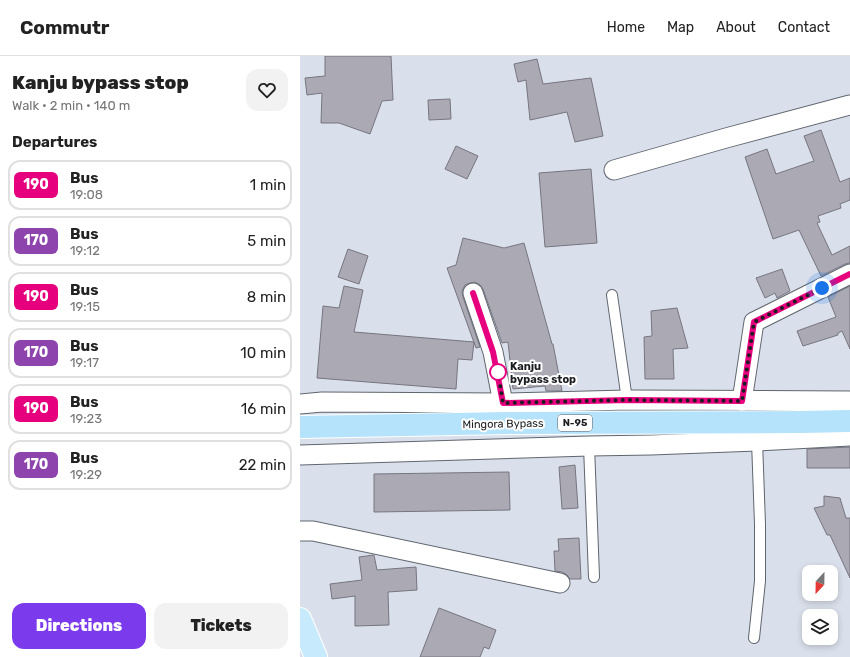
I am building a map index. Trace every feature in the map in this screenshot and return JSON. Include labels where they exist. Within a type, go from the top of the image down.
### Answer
[{"type":"highway","name":"Mingora Bypass","points":[[300,427],[516,423],[850,421]]},
{"type":"main road","points":[[300,619],[316,657]]},
{"type":"street","points":[[614,170],[850,105]]},
{"type":"street","points":[[742,401],[754,322],[850,274]]},
{"type":"street","points":[[473,293],[493,352],[503,403]]},
{"type":"street","points":[[300,404],[322,402],[503,403],[627,400],[850,401]]},
{"type":"street","points":[[300,455],[589,446],[651,446],[757,442],[850,436]]},
{"type":"street","points":[[300,531],[313,531],[560,583]]},
{"type":"lane","points":[[612,295],[627,400]]},
{"type":"lane","points":[[754,638],[760,581],[760,524],[757,442]]},
{"type":"lane","points":[[589,446],[594,577]]},
{"type":"building","points":[[325,56],[391,56],[393,100],[382,101],[370,134],[339,123],[321,123],[322,93],[307,95],[305,78],[325,76]]},
{"type":"building","points":[[537,59],[543,84],[591,78],[603,136],[575,142],[567,112],[530,120],[526,80],[518,82],[514,64]]},
{"type":"building","points":[[450,99],[451,119],[429,120],[428,100]]},
{"type":"building","points":[[821,130],[840,182],[850,178],[850,200],[840,204],[841,208],[818,216],[820,222],[817,223],[832,255],[850,246],[850,263],[821,276],[799,230],[773,239],[745,157],[767,149],[776,174],[814,161],[804,136]]},
{"type":"building","points":[[456,146],[478,156],[467,179],[445,169]]},
{"type":"building","points":[[591,169],[597,243],[545,247],[539,173]]},
{"type":"building","points":[[463,238],[504,248],[524,243],[553,344],[562,391],[546,391],[545,386],[513,389],[508,342],[502,343],[483,289],[475,282],[465,285],[462,291],[480,347],[476,348],[447,268],[456,265]]},
{"type":"building","points":[[348,249],[368,256],[359,284],[338,277]]},
{"type":"building","points":[[782,269],[790,291],[777,298],[775,293],[765,298],[756,278]]},
{"type":"building","points":[[344,286],[363,290],[354,332],[474,342],[472,360],[458,359],[456,389],[317,378],[323,306],[339,308]]},
{"type":"building","points":[[850,286],[850,349],[842,331],[838,333],[838,335],[803,346],[797,331],[836,317],[828,297]]},
{"type":"building","points":[[677,308],[688,348],[673,349],[674,379],[645,379],[644,337],[652,336],[651,311]]},
{"type":"building","points":[[850,447],[850,468],[807,468],[807,449]]},
{"type":"building","points":[[575,465],[578,508],[562,509],[559,467]]},
{"type":"building","points":[[509,472],[510,510],[374,512],[374,474]]},
{"type":"building","points":[[824,496],[840,498],[846,518],[850,518],[850,578],[830,535],[827,535],[814,508],[824,506]]},
{"type":"building","points":[[579,538],[581,579],[570,579],[562,572],[555,571],[554,551],[559,551],[558,539]]},
{"type":"building","points":[[374,555],[377,570],[416,567],[417,590],[388,592],[389,625],[355,626],[355,596],[332,599],[330,584],[362,580],[359,557]]},
{"type":"building","points":[[439,608],[496,630],[489,649],[484,647],[480,657],[420,657]]},
{"type":"bus line","name":"190","points":[[473,293],[493,352],[503,403],[627,400],[742,401],[754,322],[850,274]]},
{"type":"place","name":"Kanju bypass stop","points":[[498,372]]},
{"type":"route","points":[[498,372],[503,403],[627,400],[742,401],[754,322],[822,288]]}]
